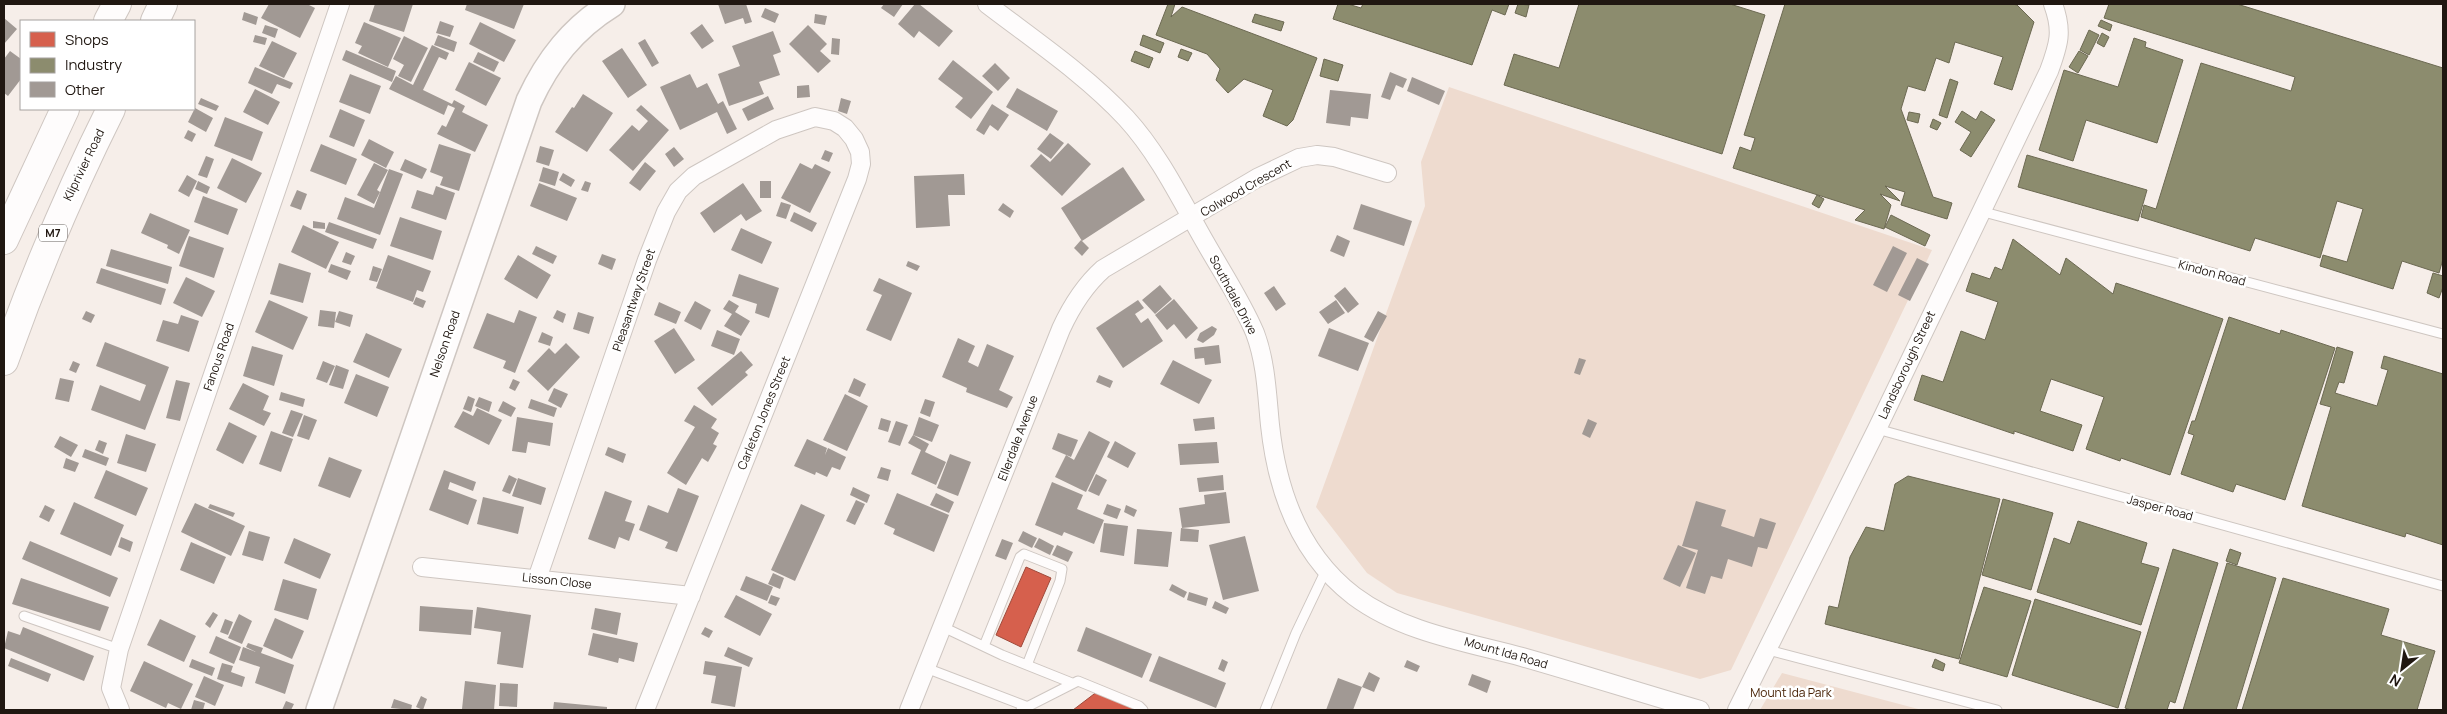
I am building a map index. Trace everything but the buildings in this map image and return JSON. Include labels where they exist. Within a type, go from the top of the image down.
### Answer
[{"type":"main road","points":[[109,20],[117,4]]},
{"type":"main road","points":[[155,20],[163,4]]},
{"type":"main road","points":[[4,240],[65,110]]},
{"type":"main road","name":"Kliprivier Road","points":[[4,361],[48,243],[75,182],[111,110]]},
{"type":"street","name":"Fanous Road","points":[[120,710],[111,688],[119,649],[340,4]]},
{"type":"street","name":"Nelson Road","points":[[319,710],[529,101],[538,81],[560,48],[584,24],[612,4]]},
{"type":"street","name":"Southdale Drive","points":[[987,4],[1093,88],[1126,118],[1157,159],[1256,336],[1262,357],[1275,457],[1282,490],[1288,510],[1302,537],[1326,570]]},
{"type":"street","name":"Landsborough Street","points":[[1736,710],[1768,650],[1877,429],[1980,211],[2049,71],[2059,42],[2055,9]]},
{"type":"street","name":"Pleasantway Street","points":[[537,579],[647,260],[672,199],[694,176],[776,130],[815,117],[834,121]]},
{"type":"street","name":"Carleton Jones Street","points":[[645,710],[857,179],[861,164],[860,152],[850,134],[834,121]]},
{"type":"street","name":"Colwood Crescent","points":[[1192,219],[1257,178],[1299,158],[1316,155],[1334,158],[1387,173]]},
{"type":"street","name":"Ellerdale Avenue","points":[[909,710],[1061,328],[1071,308],[1090,281],[1103,269],[1192,219]]},
{"type":"street","name":"Lisson Close","points":[[422,567],[691,596]]},
{"type":"street","name":"Mount Ida Road","points":[[1326,570],[1367,605],[1415,627],[1700,710]]},
{"type":"lane","name":"Kindon Road","points":[[1980,211],[2443,334]]},
{"type":"lane","name":"Jasper Road","points":[[1877,429],[2443,586]]},
{"type":"lane","points":[[984,646],[1020,557],[1024,554],[1056,565],[1062,569],[1060,581],[1027,665]]},
{"type":"lane","points":[[1265,710],[1303,617],[1326,570]]},
{"type":"lane","points":[[24,616],[119,649]]},
{"type":"lane","points":[[943,627],[1027,665],[1072,683],[1085,683],[1139,706],[1143,710]]},
{"type":"lane","points":[[1768,650],[1997,710]]},
{"type":"lane","points":[[926,668],[1025,708],[1072,683]]},
{"type":"green space","points":[[1449,87],[1932,250],[1731,670],[1700,679],[1397,593],[1367,573],[1316,507],[1425,206],[1421,162]]},
{"type":"green space","name":"Mount Ida Park","points":[[1782,673],[1922,710],[1760,710]]}]
